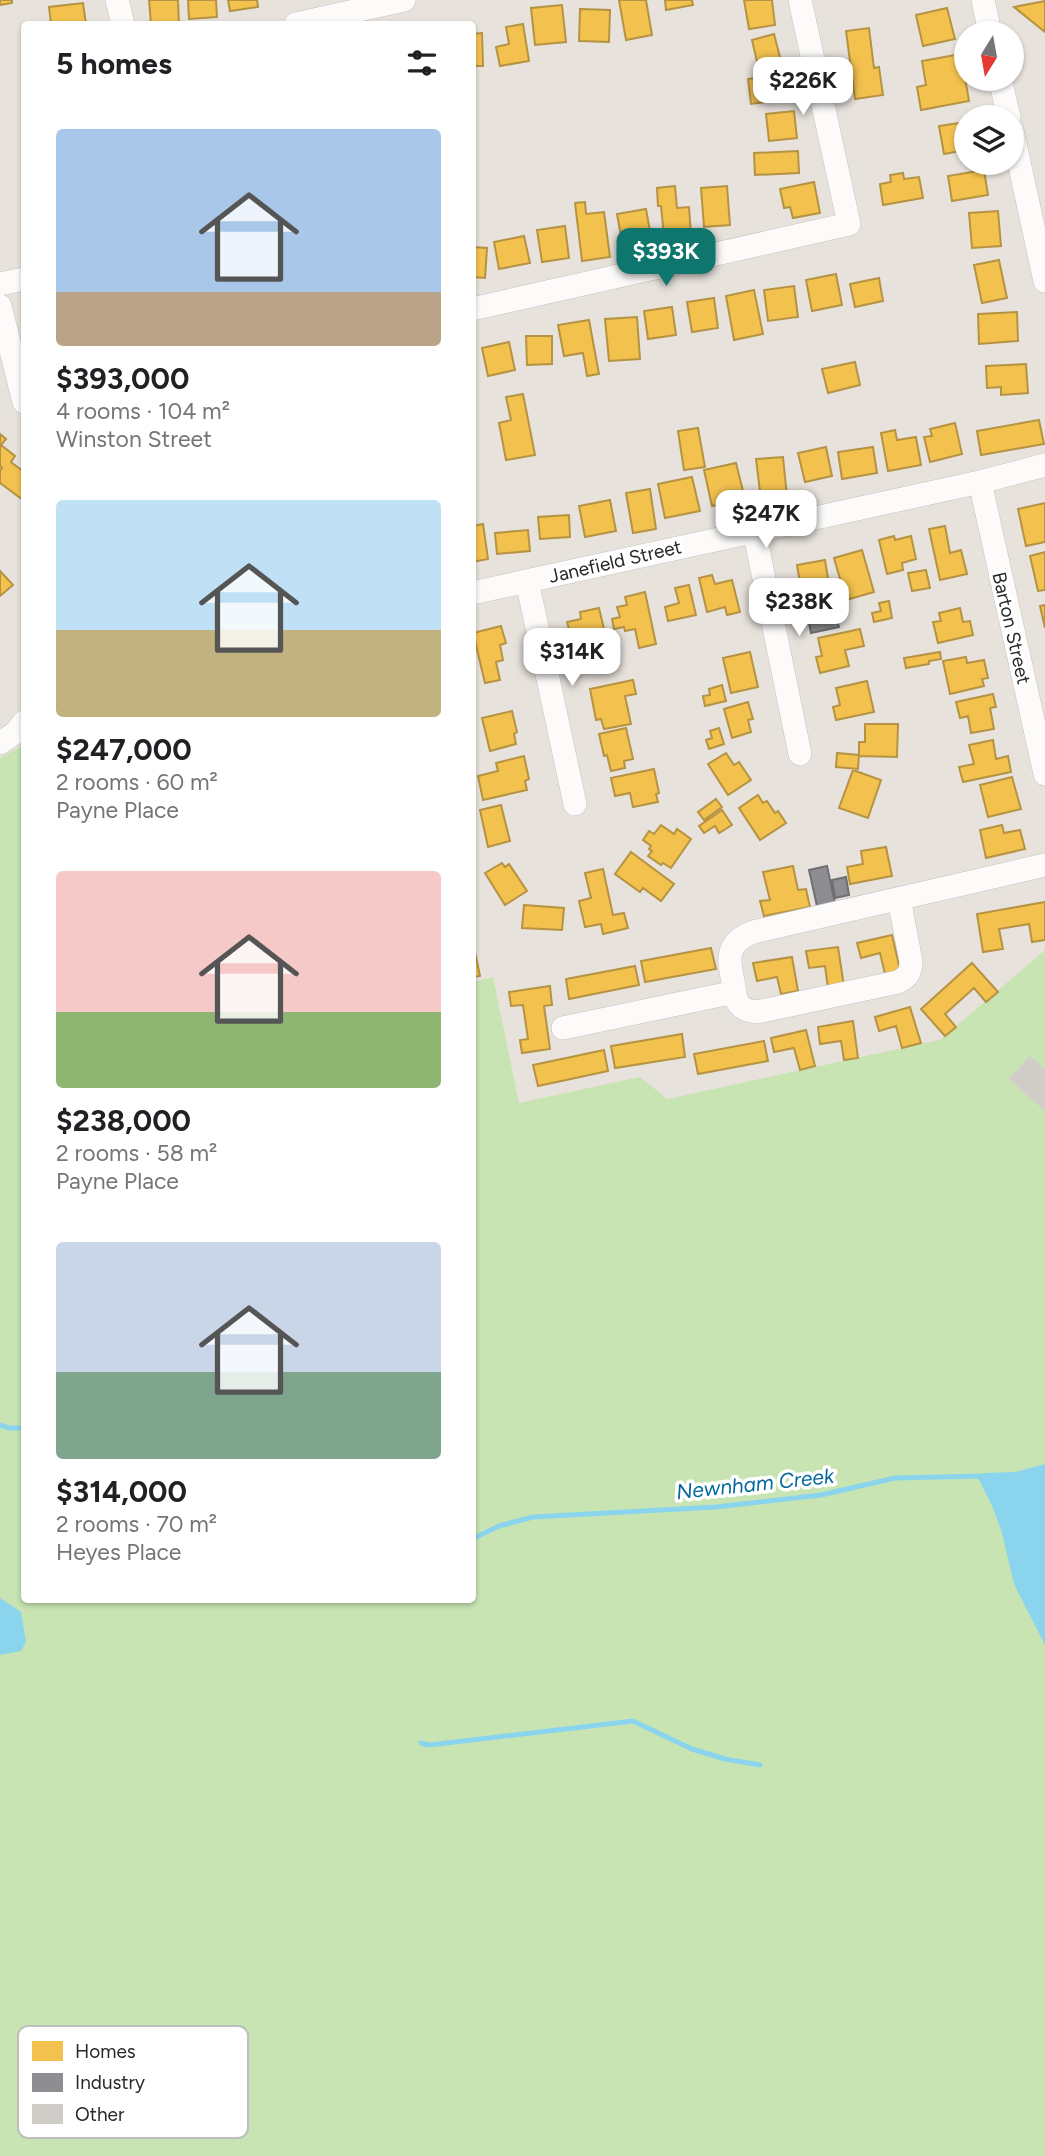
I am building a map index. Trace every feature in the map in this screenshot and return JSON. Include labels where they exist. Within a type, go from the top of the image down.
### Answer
[{"type":"street","points":[[117,0],[122,21]]},
{"type":"street","points":[[310,21],[404,0]]},
{"type":"street","points":[[476,308],[849,224],[800,0]]},
{"type":"street","points":[[983,0],[987,21]]},
{"type":"street","points":[[1022,175],[1045,281]]},
{"type":"street","points":[[0,284],[21,280]]},
{"type":"street","points":[[0,306],[21,390]]},
{"type":"street","name":"Janefield Street","points":[[476,592],[980,482],[1045,465]]},
{"type":"street","name":"Barton Street","points":[[980,482],[1045,774]]},
{"type":"street","points":[[754,530],[800,754]]},
{"type":"street","points":[[527,581],[575,804]]},
{"type":"street","points":[[0,743],[21,726]]},
{"type":"street","points":[[899,899],[911,961],[911,970],[907,977],[898,982],[757,1012],[746,1011],[736,1001],[729,957],[738,938],[753,932],[1045,865]]},
{"type":"street","points":[[563,1028],[735,992]]},
{"type":"green space","points":[[21,747],[21,1603],[476,1603],[476,981],[493,977],[519,1103],[640,1077],[667,1099],[940,1040],[1045,950],[1045,2156],[0,2156],[0,758]]},
{"type":"water","points":[[1045,1464],[1045,1645],[1014,1584],[1002,1533],[977,1476],[1015,1472]]},
{"type":"water","points":[[0,1598],[21,1612],[26,1642],[21,1651],[0,1655]]},
{"type":"building: Homes","points":[[0,0],[12,0],[12,3],[0,5]]},
{"type":"building: Homes","points":[[149,0],[178,0],[179,21],[151,21]]},
{"type":"building: Homes","points":[[188,0],[216,0],[217,17],[189,19]]},
{"type":"building: Homes","points":[[228,0],[257,0],[258,7],[230,11]]},
{"type":"building: Homes","points":[[619,0],[646,0],[652,35],[626,40]]},
{"type":"building: Homes","points":[[665,0],[692,0],[693,5],[666,10]]},
{"type":"building: Homes","points":[[744,0],[772,0],[775,25],[749,29]]},
{"type":"building: Homes","points":[[1045,1],[1045,32],[1014,7]]},
{"type":"building: Homes","points":[[83,3],[86,21],[51,21],[49,7]]},
{"type":"building: Homes","points":[[562,5],[566,42],[535,45],[531,8]]},
{"type":"building: Homes","points":[[947,8],[954,39],[923,46],[916,15]]},
{"type":"building: Homes","points":[[580,9],[610,10],[609,42],[579,41]]},
{"type":"building: Homes","points":[[523,24],[529,61],[500,66],[496,47],[509,44],[506,27]]},
{"type":"building: Homes","points":[[869,28],[874,68],[879,67],[883,95],[855,99],[846,31]]},
{"type":"building: Homes","points":[[482,33],[483,66],[476,66],[476,34]]},
{"type":"building: Homes","points":[[774,34],[781,61],[758,66],[752,40]]},
{"type":"building: Homes","points":[[954,55],[954,91],[967,91],[969,101],[921,110],[917,87],[926,85],[922,61]]},
{"type":"building: Homes","points":[[785,73],[789,99],[751,104],[748,79]]},
{"type":"building: Homes","points":[[794,111],[797,138],[769,141],[766,114]]},
{"type":"building: Homes","points":[[954,124],[954,152],[944,154],[939,126]]},
{"type":"building: Homes","points":[[798,151],[799,173],[755,175],[754,153]]},
{"type":"building: Homes","points":[[903,173],[904,179],[919,177],[923,198],[883,205],[880,184],[891,182],[890,175]]},
{"type":"building: Homes","points":[[985,175],[988,195],[952,201],[948,176]]},
{"type":"building: Homes","points":[[814,182],[820,213],[793,218],[790,207],[784,208],[780,189]]},
{"type":"building: Homes","points":[[675,186],[677,208],[689,207],[691,234],[664,236],[657,188]]},
{"type":"building: Homes","points":[[727,186],[730,225],[704,227],[701,188]]},
{"type":"building: Homes","points":[[585,202],[586,214],[604,212],[610,257],[582,261],[575,203]]},
{"type":"building: Homes","points":[[646,209],[652,242],[623,247],[617,214]]},
{"type":"building: Homes","points":[[998,211],[1001,246],[972,248],[969,213]]},
{"type":"building: Homes","points":[[565,226],[569,258],[542,262],[537,230]]},
{"type":"building: Homes","points":[[524,236],[530,263],[499,269],[494,242]]},
{"type":"building: Homes","points":[[476,247],[487,248],[485,278],[476,277]]},
{"type":"building: Homes","points":[[999,260],[1007,298],[982,303],[974,265]]},
{"type":"building: Homes","points":[[836,274],[842,305],[812,311],[806,280]]},
{"type":"building: Homes","points":[[879,278],[883,301],[855,307],[850,284]]},
{"type":"building: Homes","points":[[794,286],[798,317],[768,321],[764,290]]},
{"type":"building: Homes","points":[[754,290],[763,334],[734,340],[726,296]]},
{"type":"building: Homes","points":[[714,298],[718,328],[692,332],[687,302]]},
{"type":"building: Homes","points":[[672,307],[676,335],[648,339],[644,311]]},
{"type":"building: Homes","points":[[1017,312],[1018,341],[979,344],[978,314]]},
{"type":"building: Homes","points":[[637,317],[640,359],[609,361],[605,319]]},
{"type":"building: Homes","points":[[589,320],[599,374],[587,376],[583,353],[564,356],[558,325]]},
{"type":"building: Homes","points":[[526,336],[552,336],[552,364],[527,365]]},
{"type":"building: Homes","points":[[509,342],[515,370],[488,376],[482,348]]},
{"type":"building: Homes","points":[[855,362],[860,385],[828,393],[822,369]]},
{"type":"building: Homes","points":[[1026,364],[1028,393],[1001,395],[1001,387],[987,388],[986,366]]},
{"type":"building: Homes","points":[[523,394],[535,455],[506,460],[499,423],[511,420],[506,397]]},
{"type":"building: Homes","points":[[1039,420],[1044,444],[981,455],[977,431]]},
{"type":"building: Homes","points":[[955,423],[962,454],[930,462],[924,437],[932,436],[930,429]]},
{"type":"building: Homes","points":[[698,428],[705,467],[684,470],[678,431]]},
{"type":"building: Homes","points":[[895,430],[897,440],[916,437],[921,465],[888,471],[881,433]]},
{"type":"building: Homes","points":[[0,434],[6,439],[1,445],[15,456],[11,462],[21,470],[21,499],[0,483]]},
{"type":"building: Homes","points":[[826,447],[832,476],[805,482],[798,453]]},
{"type":"building: Homes","points":[[873,447],[877,473],[842,479],[838,452]]},
{"type":"building: Homes","points":[[783,457],[787,497],[761,500],[756,459]]},
{"type":"building: Homes","points":[[736,463],[745,499],[712,506],[704,470]]},
{"type":"building: Homes","points":[[692,477],[700,511],[665,518],[658,484]]},
{"type":"building: Homes","points":[[650,489],[656,529],[633,533],[626,493]]},
{"type":"building: Homes","points":[[610,500],[616,531],[585,537],[579,506]]},
{"type":"building: Homes","points":[[1045,503],[1045,542],[1026,546],[1018,509]]},
{"type":"building: Homes","points":[[569,515],[570,537],[540,539],[538,517]]},
{"type":"building: Homes","points":[[483,524],[488,559],[476,561],[476,525]]},
{"type":"building: Homes","points":[[945,526],[950,553],[961,550],[967,574],[940,580],[929,529]]},
{"type":"building: Homes","points":[[528,530],[530,551],[497,554],[495,533]]},
{"type":"building: Homes","points":[[894,536],[895,540],[911,536],[916,559],[902,563],[903,570],[887,574],[879,540]]},
{"type":"building: Homes","points":[[862,550],[874,592],[846,600],[834,558]]},
{"type":"building: Homes","points":[[1045,552],[1045,590],[1038,591],[1030,556]]},
{"type":"building: Homes","points":[[825,560],[832,603],[804,607],[797,565]]},
{"type":"building: Homes","points":[[926,570],[930,588],[912,591],[908,573]]},
{"type":"building: Homes","points":[[0,571],[13,585],[0,596]]},
{"type":"building: Homes","points":[[712,575],[715,584],[732,580],[740,612],[727,615],[725,607],[707,612],[699,578]]},
{"type":"building: Homes","points":[[689,585],[696,615],[668,621],[665,607],[679,603],[675,588]]},
{"type":"building: Homes","points":[[645,592],[656,644],[639,648],[635,629],[614,629],[612,619],[620,617],[617,607],[627,605],[625,597]]},
{"type":"building: Homes","points":[[889,601],[892,618],[874,622],[872,613],[881,611],[879,603]]},
{"type":"building: Homes","points":[[1045,605],[1045,628],[1040,606]]},
{"type":"building: Homes","points":[[599,608],[609,650],[584,655],[582,647],[574,649],[567,622],[581,619],[580,612]]},
{"type":"building: Homes","points":[[960,608],[963,622],[970,621],[973,635],[938,643],[933,622],[941,621],[939,613]]},
{"type":"building: Homes","points":[[501,626],[506,643],[500,645],[503,660],[496,662],[500,680],[485,683],[476,646],[476,632]]},
{"type":"building: Homes","points":[[860,629],[864,646],[845,650],[849,666],[820,673],[816,657],[822,656],[818,638]]},
{"type":"building: Homes","points":[[750,652],[758,687],[731,693],[723,658]]},
{"type":"building: Homes","points":[[940,652],[941,659],[906,668],[904,658]]},
{"type":"building: Homes","points":[[966,657],[967,663],[984,660],[988,678],[982,679],[984,686],[950,694],[943,661]]},
{"type":"building: Homes","points":[[633,680],[636,694],[625,696],[631,724],[604,729],[601,719],[596,720],[590,689]]},
{"type":"building: Homes","points":[[867,681],[874,712],[836,720],[833,707],[840,705],[836,688]]},
{"type":"building: Homes","points":[[722,685],[726,701],[705,706],[703,696],[710,695],[709,689]]},
{"type":"building: Homes","points":[[993,694],[996,707],[990,708],[994,729],[971,733],[968,716],[960,718],[956,702]]},
{"type":"building: Homes","points":[[748,702],[753,719],[748,720],[751,732],[732,738],[724,709]]},
{"type":"building: Homes","points":[[512,711],[517,732],[514,734],[516,744],[490,751],[482,718]]},
{"type":"building: Homes","points":[[865,724],[898,724],[897,757],[859,756],[859,742],[865,742]]},
{"type":"building: Homes","points":[[626,728],[633,759],[624,761],[625,768],[611,771],[599,734]]},
{"type":"building: Homes","points":[[719,728],[724,744],[709,749],[706,740],[712,738],[710,731]]},
{"type":"building: Homes","points":[[993,740],[996,759],[1008,756],[1011,772],[963,782],[959,767],[974,764],[969,745]]},
{"type":"building: Homes","points":[[726,753],[734,765],[739,762],[751,780],[728,795],[708,764]]},
{"type":"building: Homes","points":[[837,753],[859,755],[858,769],[836,767]]},
{"type":"building: Homes","points":[[524,756],[529,779],[525,781],[527,790],[483,800],[478,776],[498,771],[496,763]]},
{"type":"building: Homes","points":[[654,769],[658,802],[633,807],[630,793],[615,796],[611,778]]},
{"type":"building: Homes","points":[[853,770],[881,780],[868,818],[839,808]]},
{"type":"building: Homes","points":[[1012,777],[1021,809],[988,817],[980,785]]},
{"type":"building: Homes","points":[[758,795],[763,803],[767,801],[775,813],[778,811],[786,823],[760,840],[739,808]]},
{"type":"building: Homes","points":[[716,799],[722,807],[704,820],[698,812]]},
{"type":"building: Homes","points":[[501,805],[510,841],[488,847],[480,810]]},
{"type":"building: Homes","points":[[722,810],[732,825],[719,833],[715,826],[704,833],[699,826]]},
{"type":"building: Homes","points":[[661,825],[674,834],[677,829],[691,839],[671,868],[648,856],[652,851],[649,849],[651,846],[643,840],[649,831],[654,834]]},
{"type":"building: Homes","points":[[1002,825],[1004,833],[1020,830],[1025,849],[986,858],[980,830]]},
{"type":"building: Homes","points":[[886,847],[892,876],[850,884],[847,867],[863,864],[861,851]]},
{"type":"building: Homes","points":[[631,852],[674,884],[661,901],[643,888],[640,892],[615,874]]},
{"type":"building: Homes","points":[[502,863],[505,867],[509,864],[527,891],[505,905],[485,873]]},
{"type":"building: Homes","points":[[793,866],[798,890],[806,889],[810,907],[764,916],[760,901],[770,900],[763,872]]},
{"type":"building: Homes","points":[[603,869],[613,915],[624,913],[628,928],[603,934],[601,924],[585,927],[579,901],[591,898],[585,873]]},
{"type":"building: Homes","points":[[1045,902],[1045,940],[1032,942],[1029,924],[999,929],[1003,949],[983,952],[977,914]]},
{"type":"building: Homes","points":[[524,905],[564,908],[562,930],[522,928]]},
{"type":"building: Homes","points":[[892,935],[901,974],[886,978],[880,953],[861,958],[857,943]]},
{"type":"building: Homes","points":[[838,947],[844,986],[828,988],[825,966],[809,968],[806,951]]},
{"type":"building: Homes","points":[[711,948],[716,969],[645,982],[641,961]]},
{"type":"building: Homes","points":[[476,957],[480,976],[476,976]]},
{"type":"building: Homes","points":[[792,957],[798,991],[781,994],[777,977],[757,981],[753,963]]},
{"type":"building: Homes","points":[[972,963],[998,992],[986,1002],[974,988],[945,1014],[956,1027],[945,1036],[921,1009]]},
{"type":"building: Homes","points":[[635,966],[639,985],[569,999],[566,979]]},
{"type":"building: Homes","points":[[550,986],[552,1005],[544,1006],[550,1049],[522,1053],[520,1040],[528,1039],[523,1005],[511,1006],[509,992]]},
{"type":"building: Homes","points":[[910,1007],[921,1043],[902,1048],[896,1026],[879,1031],[875,1017]]},
{"type":"building: Homes","points":[[853,1021],[858,1058],[844,1060],[841,1041],[820,1044],[818,1027]]},
{"type":"building: Homes","points":[[806,1030],[815,1066],[800,1070],[794,1048],[774,1052],[771,1038]]},
{"type":"building: Homes","points":[[682,1034],[685,1057],[615,1068],[611,1046]]},
{"type":"building: Homes","points":[[764,1041],[768,1061],[698,1074],[694,1054]]},
{"type":"building: Homes","points":[[604,1050],[608,1071],[538,1086],[533,1065]]},
{"type":"building: Industry","points":[[836,617],[839,627],[811,633],[809,623]]},
{"type":"building: Industry","points":[[827,866],[835,903],[817,906],[809,870]]},
{"type":"building: Industry","points":[[846,877],[849,895],[835,898],[832,880]]},
{"type":"building: Other","points":[[1030,1057],[1045,1070],[1045,1110],[1010,1079]]},
{"type":"waterway","name":"Newnham Creek","points":[[0,1425],[21,1428]]},
{"type":"waterway","name":"Newnham Creek","points":[[476,1537],[499,1526],[533,1517],[716,1507],[821,1495],[895,1478],[983,1476]]},
{"type":"waterway","points":[[421,1743],[429,1745],[633,1721],[692,1749],[725,1759],[760,1765]]}]
